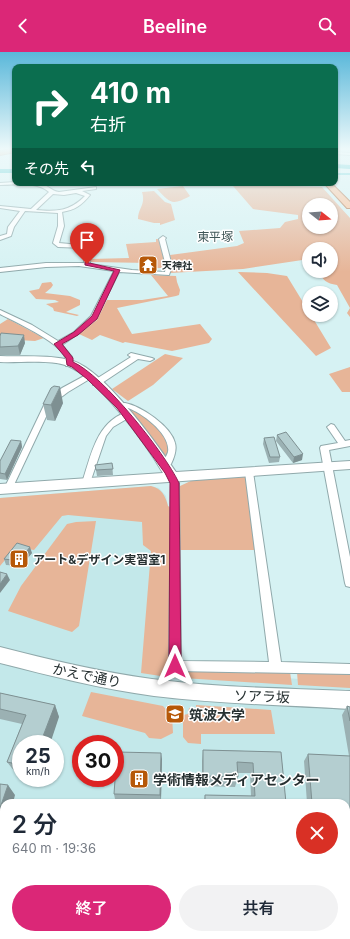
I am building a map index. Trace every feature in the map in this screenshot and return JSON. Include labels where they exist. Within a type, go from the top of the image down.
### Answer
[{"type":"main road","points":[[334,189],[350,206]]},
{"type":"street","points":[[47,189],[51,193]]},
{"type":"street","points":[[32,211],[51,193],[68,193],[86,189]]},
{"type":"street","points":[[0,207],[32,211],[60,212],[71,210],[88,196],[76,191]]},
{"type":"street","points":[[0,238],[9,235],[10,227],[24,209]]},
{"type":"street","points":[[60,212],[61,226],[56,243],[58,245],[89,247],[87,264]]},
{"type":"street","points":[[0,270],[53,264],[87,264],[117,270],[167,274],[169,266],[163,238]]},
{"type":"street","points":[[58,344],[76,333],[94,317],[117,270]]},
{"type":"street","points":[[0,312],[48,337],[58,344],[69,358],[70,364]]},
{"type":"street","points":[[4,489],[50,403],[65,390],[93,380],[134,356],[150,359]]},
{"type":"street","points":[[0,359],[70,364],[75,366],[93,380],[123,411],[164,464],[172,477],[175,483],[175,666],[350,669]]},
{"type":"street","points":[[86,483],[102,435],[123,411],[125,405],[130,406],[162,427],[166,432],[172,450],[172,456],[168,462],[164,464]]},
{"type":"street","points":[[330,427],[347,444]]},
{"type":"street","points":[[347,444],[324,448],[350,584]]},
{"type":"street","points":[[4,489],[350,465]]},
{"type":"street","points":[[249,472],[276,668]]},
{"type":"street","name":"かえで通り","points":[[0,655],[94,678],[175,690]]},
{"type":"street","name":"ソアラ坂","points":[[175,690],[227,695],[350,700]]},
{"type":"shaded area","points":[[157,189],[185,189],[190,196],[175,202],[168,200]]},
{"type":"shaded area","points":[[236,189],[324,189],[332,198],[302,198],[302,234],[338,234],[338,205],[350,218],[350,308],[338,286],[325,281],[323,278],[338,278],[338,242],[302,242],[302,260],[243,269],[169,273],[171,265],[170,255],[237,246],[244,243],[239,231],[280,228],[285,222],[298,219],[298,215],[253,209]]},
{"type":"shaded area","points":[[154,191],[165,202],[171,204],[175,220],[160,225],[160,223],[138,219],[143,200],[142,192]]},
{"type":"shaded area","points":[[156,239],[160,239],[162,242],[166,268],[147,269],[140,267],[150,267],[151,263],[90,262],[90,259],[129,258],[126,244],[156,242]]},
{"type":"shaded area","points":[[238,272],[267,273],[287,276],[302,301],[302,322],[315,322],[331,348],[316,356]]},
{"type":"shaded area","points":[[151,275],[176,276],[180,290],[179,295],[117,308],[132,334],[200,324],[212,339],[209,343],[172,351],[125,342],[123,343],[100,335],[92,340],[79,334],[97,320],[107,300],[142,300],[168,296]]},
{"type":"shaded area","points":[[51,282],[53,285],[45,293],[70,296],[80,300],[80,305],[66,312],[79,315],[77,316],[54,311],[53,308],[46,304],[59,302],[55,300],[36,299],[29,291],[39,289],[42,283]]},
{"type":"shaded area","points":[[350,308],[350,317],[347,313]]},
{"type":"shaded area","points":[[8,319],[44,338],[35,341],[0,339],[0,324]]},
{"type":"shaded area","points":[[165,354],[183,358],[153,385],[128,401],[112,389]]},
{"type":"shaded area","points":[[350,367],[350,392],[342,392],[329,374]]},
{"type":"shaded area","points":[[128,407],[161,427],[170,449],[168,459]]},
{"type":"shaded area","points":[[243,476],[247,478],[255,550],[178,550],[180,486],[195,479]]},
{"type":"shaded area","name":"筑波大学","points":[[151,486],[159,488],[166,496],[168,506],[171,508],[171,669],[350,683],[350,799],[0,799],[0,498]]},
{"type":"shaded area","points":[[151,486],[158,489],[162,493],[168,506],[171,508],[171,669],[290,672],[292,685],[167,677],[141,673],[151,551],[143,545],[142,522],[68,515],[62,516],[34,550],[16,547],[0,566],[0,498]]},
{"type":"shaded area","points":[[96,521],[79,626],[72,632],[8,611],[21,586],[67,524]]},
{"type":"shaded area","points":[[297,672],[350,673],[350,688],[298,685]]},
{"type":"shaded area","points":[[91,692],[163,706],[172,716],[173,733],[161,739],[149,738],[145,733],[82,716]]},
{"type":"shaded area","points":[[196,705],[271,710],[275,734],[201,734],[201,744],[188,743],[183,737],[183,715],[188,714],[189,708],[196,709]]},
{"type":"building","points":[[1,333],[24,335],[18,346],[0,347]]},
{"type":"building","points":[[54,386],[60,387],[51,405],[43,404],[51,388]]},
{"type":"building","points":[[286,432],[303,454],[294,457],[277,435]]},
{"type":"building","points":[[274,437],[280,457],[270,457],[264,438]]},
{"type":"building","points":[[11,440],[21,441],[5,474],[0,473],[0,461]]},
{"type":"building","points":[[112,463],[113,469],[96,470],[95,465]]},
{"type":"building","points":[[17,543],[30,547],[19,561],[4,559]]},
{"type":"building","points":[[0,572],[7,574],[0,584]]},
{"type":"building","points":[[0,693],[55,705],[43,735],[18,735],[26,715],[0,709]]},
{"type":"building","points":[[347,706],[350,707],[350,721]]},
{"type":"building","points":[[12,750],[12,763],[7,762]]},
{"type":"building","points":[[203,750],[281,752],[286,799],[205,799],[205,795],[255,796],[253,763],[237,762],[238,777],[203,776]]},
{"type":"building","name":"学術情報メディアセンター","points":[[124,752],[161,753],[160,795],[114,794],[114,787],[124,787]]},
{"type":"building","points":[[308,754],[350,756],[350,799],[312,799]]},
{"type":"building","points":[[0,784],[8,785],[3,799],[0,799]]},
{"type":"place","name":"天神社","points":[[148,265]]},
{"type":"place","name":"アート&デザイン実習室1","points":[[19,559]]},
{"type":"place","name":"筑波大学","points":[[175,714]]},
{"type":"place","name":"学術情報メディアセンター","points":[[139,779]]},
{"type":"district","name":"東平塚","points":[[215,236]]},
{"type":"route","points":[[87,264],[117,270],[94,317],[86,326],[58,344],[69,358],[70,364],[90,377],[120,406],[169,471],[175,483],[175,666]]}]
